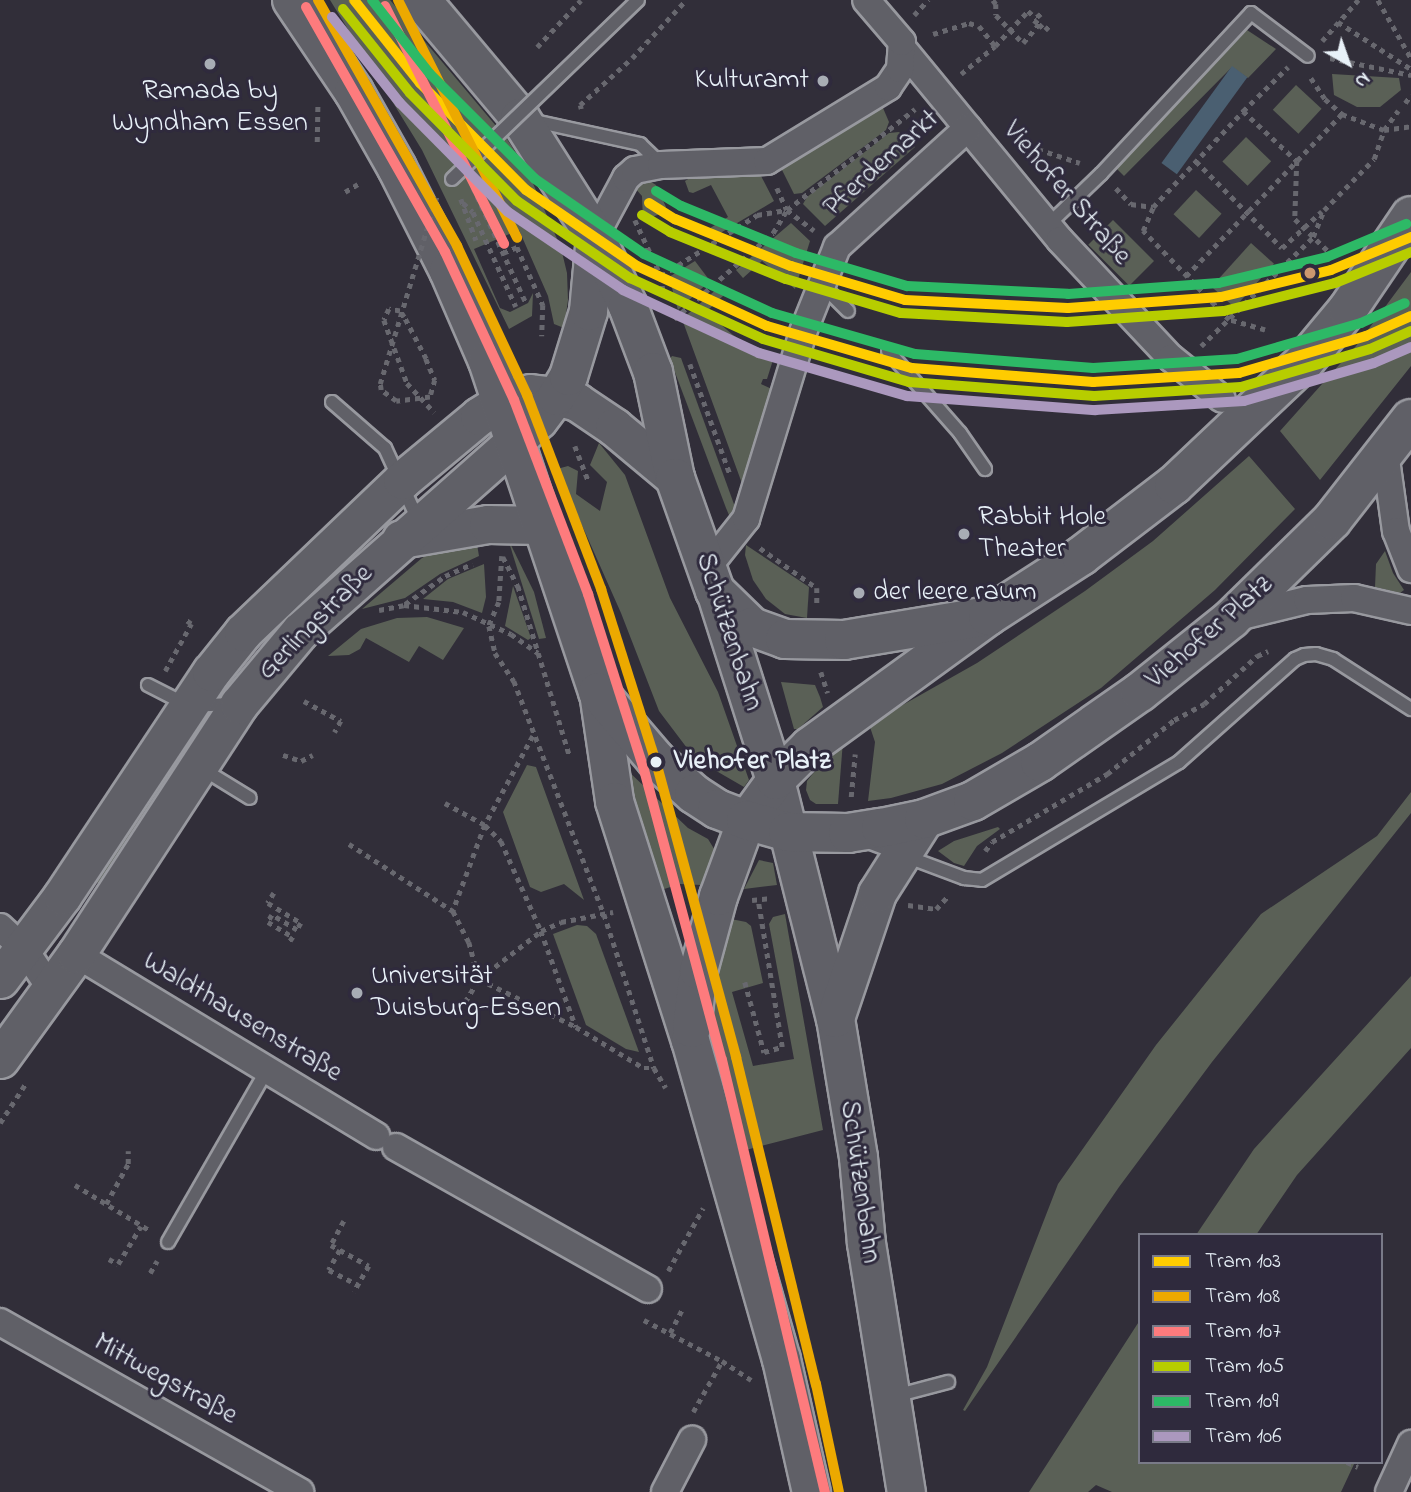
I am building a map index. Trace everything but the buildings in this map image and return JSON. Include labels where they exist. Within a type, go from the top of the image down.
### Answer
[{"type":"main road","points":[[292,0],[354,92],[397,168],[449,271],[488,361],[598,692],[614,801],[690,1040],[781,1359],[811,1492]]},
{"type":"main road","name":"Schützenbahn","points":[[421,0],[520,118],[595,236],[628,306],[653,372],[675,478],[711,580],[775,780],[835,1018],[858,1157],[866,1243],[906,1492]]},
{"type":"main road","points":[[690,1040],[698,970],[718,897],[746,820],[775,780],[809,746],[988,616],[1081,556],[1174,485],[1304,362],[1348,309],[1411,216]]},
{"type":"main road","name":"Gerlingstraße","points":[[0,1059],[76,954],[239,704],[300,631],[538,420],[556,396],[568,376],[588,311],[595,236]]},
{"type":"main road","points":[[501,402],[530,393],[577,402],[605,421],[675,478]]},
{"type":"main road","name":"Gerlingstraße","points":[[0,979],[12,938],[243,632],[402,480],[479,416],[501,402]]},
{"type":"main road","name":"Viehofer Platz","points":[[598,692],[656,760],[694,794],[717,809],[788,832],[849,819],[924,819],[973,801],[1040,762],[1140,692],[1231,619],[1314,540],[1411,419]]},
{"type":"main road","points":[[410,532],[488,524],[542,525]]},
{"type":"main road","points":[[711,580],[752,627],[785,639],[844,640],[988,616]]},
{"type":"main road","points":[[835,1018],[877,893],[924,819]]},
{"type":"street","points":[[866,0],[900,37],[903,49]]},
{"type":"street","name":"Viehofer Straße","points":[[903,49],[1048,225],[1180,365],[1222,399]]},
{"type":"street","name":"Pferdemarkt","points":[[595,236],[622,187],[635,170],[661,165],[767,161],[888,87],[900,69],[903,49]]},
{"type":"street","name":"Pferdemarkt","points":[[711,580],[746,519],[803,332],[837,247],[968,128]]},
{"type":"street","points":[[1385,452],[1396,531],[1411,569]]},
{"type":"street","points":[[1231,619],[1318,599],[1353,598],[1411,611]]},
{"type":"street","points":[[12,938],[51,989]]},
{"type":"street","name":"Waldthausenstraße","points":[[76,954],[386,1141],[657,1282]]},
{"type":"street","name":"Mittwegstraße","points":[[0,1322],[300,1492]]},
{"type":"street","points":[[666,1492],[692,1440]]},
{"type":"street","points":[[1395,1489],[1411,1444]]},
{"type":"lane","points":[[452,180],[638,0]]},
{"type":"lane","points":[[1048,225],[1101,174],[1251,13],[1308,57]]},
{"type":"lane","points":[[520,118],[640,144],[661,165]]},
{"type":"lane","points":[[821,284],[848,311]]},
{"type":"lane","points":[[888,351],[960,433],[985,469]]},
{"type":"lane","points":[[332,401],[385,448],[402,480],[410,532]]},
{"type":"lane","name":"Viehofer Platz","points":[[849,819],[899,855],[964,878],[982,880],[1179,762],[1295,659],[1304,655],[1316,654],[1333,659],[1411,709]]},
{"type":"lane","points":[[152,687],[189,706],[239,704]]},
{"type":"lane","points":[[197,766],[250,798]]},
{"type":"lane","points":[[168,1242],[267,1070]]},
{"type":"lane","points":[[891,1397],[948,1382]]},
{"type":"path","points":[[537,47],[581,0]]},
{"type":"path","points":[[583,114],[580,105],[632,58],[686,0]]},
{"type":"path","points":[[993,0],[996,4],[996,15],[1023,43],[1039,24]]},
{"type":"path","points":[[1265,330],[1229,320],[1143,231],[1153,206],[1281,72],[1308,57],[1358,0]]},
{"type":"path","points":[[1378,0],[1411,58]]},
{"type":"path","points":[[988,53],[1028,11],[1045,30],[1051,24]]},
{"type":"path","points":[[1036,19],[1041,14]]},
{"type":"path","points":[[1338,22],[1411,69]]},
{"type":"path","points":[[933,34],[969,23],[979,26],[995,46]]},
{"type":"path","points":[[1308,57],[1311,80],[1342,114],[1384,130],[1411,126]]},
{"type":"path","points":[[1335,59],[1411,75]]},
{"type":"path","points":[[1405,103],[1411,95]]},
{"type":"path","points":[[1242,111],[1297,161],[1295,219],[1329,252]]},
{"type":"path","points":[[1196,161],[1282,248],[1374,159],[1384,130],[1398,111]]},
{"type":"path","points":[[1186,276],[1342,114]]},
{"type":"path","points":[[670,310],[674,319],[772,233],[787,210],[890,130]]},
{"type":"path","points":[[1018,142],[1078,162],[1101,174],[1132,204],[1153,206]]},
{"type":"path","points":[[767,161],[787,210],[837,247]]},
{"type":"path","points":[[427,403],[407,383],[384,320],[389,309],[400,312],[404,317],[435,380],[430,397],[396,401],[381,390],[380,384],[436,195],[452,180]]},
{"type":"path","points":[[470,180],[526,303]]},
{"type":"path","points":[[345,192],[358,184]]},
{"type":"path","points":[[622,187],[631,194],[636,223],[661,276],[665,300]]},
{"type":"path","points":[[463,202],[473,212],[516,307]]},
{"type":"path","points":[[661,276],[757,215],[787,210]]},
{"type":"path","points":[[1180,365],[1313,237],[1324,210]]},
{"type":"path","points":[[503,253],[517,247],[533,281],[543,304],[542,341]]},
{"type":"path","points":[[690,362],[746,519],[750,541],[817,588],[817,610]]},
{"type":"path","points":[[575,446],[589,482]]},
{"type":"path","points":[[502,556],[499,602],[489,626],[495,653],[514,681],[604,914],[654,1068],[668,1093]]},
{"type":"path","points":[[404,605],[445,576],[480,560]]},
{"type":"path","points":[[373,612],[404,605],[463,612],[511,634],[538,653]]},
{"type":"path","points":[[152,687],[191,624],[184,619]]},
{"type":"path","points":[[304,701],[341,721],[335,732]]},
{"type":"path","points":[[979,859],[992,842],[1107,774],[1174,720],[1203,704]]},
{"type":"path","points":[[453,911],[485,825],[533,736]]},
{"type":"path","points":[[849,819],[855,750]]},
{"type":"path","points":[[283,755],[301,761],[313,755]]},
{"type":"path","points":[[445,803],[485,825],[501,841],[541,931],[576,1027]]},
{"type":"path","points":[[349,844],[453,911],[469,942],[479,979],[576,1027],[644,1068],[654,1068]]},
{"type":"path","points":[[901,903],[936,909],[955,889]]},
{"type":"path","points":[[274,893],[268,903],[301,923],[297,930],[272,915],[268,922],[293,937],[289,943]]},
{"type":"path","points":[[748,900],[783,897]]},
{"type":"path","points":[[745,982],[764,1052],[782,1047],[758,901]]},
{"type":"path","points":[[465,1002],[479,979],[541,931],[561,922],[619,911]]},
{"type":"path","points":[[106,1204],[128,1164],[128,1151]]},
{"type":"path","points":[[75,1185],[168,1242],[150,1273]]},
{"type":"path","points":[[657,1282],[706,1203]]},
{"type":"path","points":[[344,1221],[331,1245],[369,1266],[354,1292]]},
{"type":"path","points":[[108,1259],[118,1264],[141,1226]]},
{"type":"path","points":[[340,1250],[329,1270],[358,1285]]},
{"type":"path","points":[[670,1333],[682,1309]]},
{"type":"path","points":[[644,1320],[722,1361],[755,1383]]},
{"type":"path","points":[[692,1440],[689,1418],[722,1361]]},
{"type":"path","points":[[1351,1464],[1358,1467]]},
{"type":"shaded area","points":[[330,0],[390,0],[507,139],[528,172],[561,248],[567,273],[568,300],[564,328],[554,324],[548,296],[519,230],[474,249],[500,308],[510,312],[528,303],[533,293],[532,316],[509,329],[422,150]]},
{"type":"shaded area","points":[[1247,30],[1276,49],[1248,78],[1232,67],[1124,176],[1116,168]]},
{"type":"shaded area","points":[[1332,74],[1399,78],[1401,90],[1380,107],[1357,107],[1334,95]]},
{"type":"shaded area","points":[[1296,85],[1322,109],[1298,134],[1273,110]]},
{"type":"shaded area","points":[[880,101],[889,122],[886,130],[802,193],[794,194],[779,164]]},
{"type":"shaded area","points":[[899,132],[915,147],[825,226],[803,204],[807,197],[889,133]]},
{"type":"shaded area","points":[[1246,137],[1271,161],[1248,186],[1222,161]]},
{"type":"shaded area","points":[[759,172],[774,201],[712,238],[707,230],[728,217],[711,185],[693,193],[689,192],[685,181],[693,176]]},
{"type":"shaded area","points":[[648,180],[656,185],[666,207],[662,213],[643,221],[642,196],[634,187]]},
{"type":"shaded area","points":[[1196,190],[1222,214],[1199,238],[1173,214]]},
{"type":"shaded area","points":[[1113,220],[1154,261],[1129,286],[1088,245]]},
{"type":"shaded area","points":[[791,223],[810,241],[795,289],[762,261],[743,278],[736,270]]},
{"type":"shaded area","points":[[1251,243],[1274,264],[1235,308],[1212,287]]},
{"type":"shaded area","points":[[695,261],[710,281],[678,310],[669,277]]},
{"type":"shaded area","points":[[1411,272],[1411,366],[1320,480],[1280,431],[1356,346]]},
{"type":"shaded area","points":[[718,288],[724,295],[706,312],[733,335],[773,360],[767,379],[763,379],[761,384],[774,390],[744,489],[682,319]]},
{"type":"shaded area","points":[[672,356],[681,358],[735,507],[733,515],[729,515],[726,508],[670,359]]},
{"type":"shaded area","points":[[599,443],[625,475],[670,598],[718,692],[749,780],[744,787],[706,765],[687,748],[659,711],[621,613],[557,469],[568,466],[578,471],[576,494],[600,511],[607,482],[590,465]]},
{"type":"shaded area","points":[[1249,456],[1295,509],[1215,590],[1101,688],[1002,753],[942,784],[891,798],[868,801],[875,742],[869,724],[977,663],[1085,591],[1153,541]]},
{"type":"shaded area","points":[[508,539],[534,592],[546,638],[539,639]]},
{"type":"shaded area","points":[[477,544],[479,556],[440,574],[405,598],[362,609],[422,558],[440,548]]},
{"type":"shaded area","points":[[746,545],[809,587],[807,618],[785,614],[766,599],[753,580],[745,555]]},
{"type":"shaded area","points":[[1385,551],[1393,573],[1404,590],[1400,593],[1375,587],[1376,564]]},
{"type":"shaded area","points":[[484,564],[486,597],[482,613],[453,602],[423,599],[448,579]]},
{"type":"shaded area","points":[[513,586],[531,638],[528,640],[505,626]]},
{"type":"shaded area","points":[[427,617],[464,628],[443,660],[419,646],[409,662],[366,638],[360,649],[349,655],[328,656],[361,629],[397,618]]},
{"type":"shaded area","points":[[781,682],[815,685],[820,697],[823,707],[798,729],[794,729]]},
{"type":"shaded area","points":[[210,720],[101,885],[92,879],[197,723]]},
{"type":"shaded area","points":[[843,741],[838,804],[816,804],[810,800],[806,790],[807,781]]},
{"type":"shaded area","points":[[527,765],[536,767],[584,900],[564,884],[541,892],[530,887],[503,812]]},
{"type":"shaded area","points":[[627,770],[688,828],[708,839],[716,852],[701,885],[680,884],[661,890],[625,772]]},
{"type":"shaded area","points":[[1411,792],[1411,813],[1212,1062],[1119,1187],[965,1411],[963,1410],[987,1367],[1058,1184],[1156,1045],[1261,914],[1377,836]]},
{"type":"shaded area","points":[[998,827],[1000,829],[977,846],[964,866],[954,863],[938,851],[954,841]]},
{"type":"shaded area","points":[[759,860],[773,863],[777,885],[744,889]]},
{"type":"shaded area","points":[[785,914],[823,1130],[742,1151],[714,1051],[713,1003],[719,959],[731,919],[746,922],[751,926],[763,983],[732,992],[753,1066],[794,1059],[769,924],[773,917]]},
{"type":"shaded area","points":[[577,925],[587,926],[596,934],[639,1052],[626,1049],[586,1025],[553,934]]},
{"type":"shaded area","points":[[1411,976],[1411,1048],[1297,1175],[1257,1233],[1197,1233],[1254,1149]]},
{"type":"shaded area","points":[[1138,1323],[1138,1464],[1354,1464],[1341,1492],[1112,1492],[1096,1485],[1088,1492],[1029,1492]]},
{"type":"water","points":[[1232,66],[1247,77],[1177,174],[1161,163]]},
{"type":"tram line","name":"108","points":[[318,0],[457,246],[527,395],[601,589],[656,762],[736,1057],[816,1384],[839,1492]]},
{"type":"tram line","name":"103","points":[[354,0],[420,83],[526,190],[637,266],[767,326],[912,368],[1093,382],[1239,373],[1366,336],[1411,316]]},
{"type":"tram line","name":"109","points":[[372,0],[430,74],[535,179],[644,254],[772,313],[915,354],[1093,368],[1237,359],[1361,323],[1405,303]]},
{"type":"tram line","name":"108","points":[[398,0],[517,238]]},
{"type":"tram line","name":"107","points":[[385,6],[504,244]]},
{"type":"tram line","name":"107","points":[[306,7],[445,252],[514,400],[588,594],[643,766],[722,1060],[825,1492]]},
{"type":"tram line","name":"105","points":[[343,9],[410,93],[517,201],[630,278],[763,339],[909,382],[1094,396],[1241,387],[1370,349],[1411,331]]},
{"type":"tram line","name":"106","points":[[332,17],[400,103],[508,212],[623,290],[759,353],[907,396],[1095,410],[1244,401],[1374,363],[1411,347]]},
{"type":"tram line","name":"109","points":[[656,191],[681,206],[796,253],[907,286],[1068,294],[1219,283],[1327,257],[1406,224]]},
{"type":"tram line","name":"103","points":[[649,203],[675,219],[791,266],[905,300],[1068,308],[1221,297],[1331,270],[1411,237]]},
{"type":"tram line","name":"105","points":[[642,215],[670,232],[786,279],[901,313],[1067,322],[1224,311],[1335,283],[1411,252]]},
{"type":"place","name":"Ramada by Wyndham Essen","points":[[210,64]]},
{"type":"place","name":"Kulturamt","points":[[823,81]]},
{"type":"place","name":"Rabbit Hole Theater","points":[[964,534]]},
{"type":"place","name":"der leere raum","points":[[859,593]]},
{"type":"place","name":"Viehofer Platz","points":[[656,762]]},
{"type":"place","name":"Universität Duisburg-Essen","points":[[357,993]]}]
